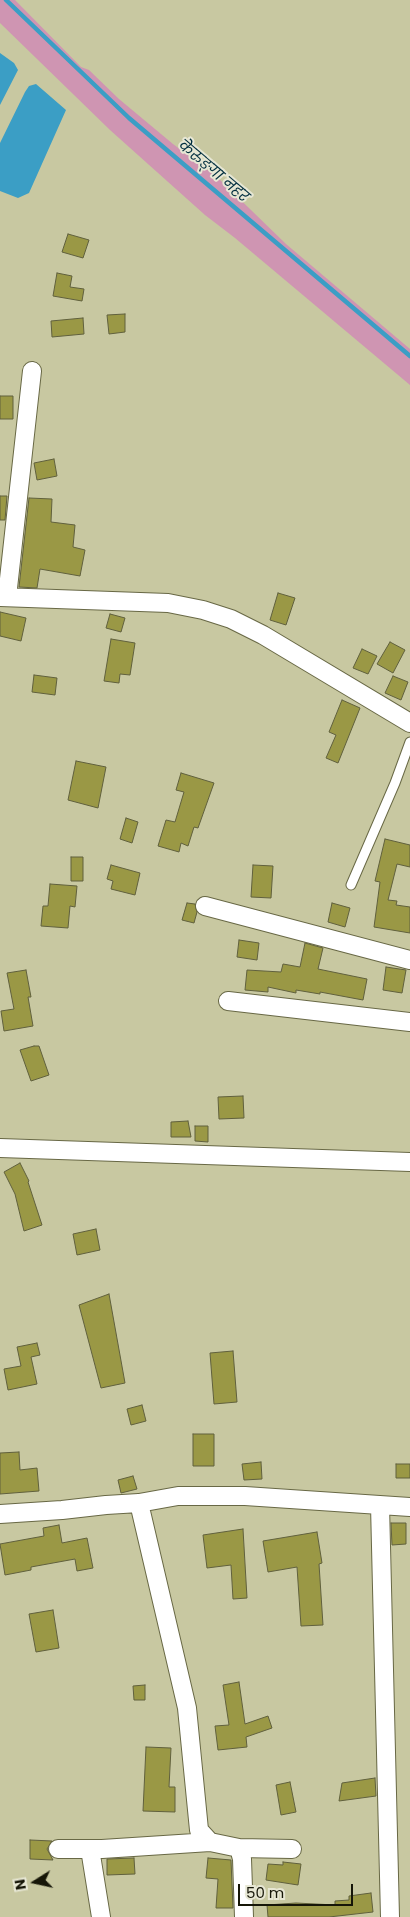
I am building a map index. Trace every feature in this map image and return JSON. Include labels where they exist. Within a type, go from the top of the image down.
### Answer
[{"type":"street","points":[[32,371],[3,597],[160,603],[203,610],[230,619],[263,635],[410,723]]},
{"type":"street","points":[[205,906],[410,960]]},
{"type":"street","points":[[228,1001],[410,1022]]},
{"type":"street","points":[[0,1148],[410,1162]]},
{"type":"street","points":[[0,1514],[62,1510],[178,1496],[245,1496],[410,1507]]},
{"type":"street","points":[[139,1502],[187,1708],[199,1830],[210,1842]]},
{"type":"street","points":[[380,1505],[390,1917]]},
{"type":"street","points":[[58,1849],[210,1842],[239,1848],[292,1849]]},
{"type":"street","points":[[239,1848],[242,1859],[244,1917]]},
{"type":"street","points":[[90,1849],[100,1917]]},
{"type":"lane","points":[[351,885],[410,742]]},
{"type":"shaded area","points":[[0,0],[15,0],[81,67],[89,70],[119,99],[173,144],[217,177],[286,244],[410,349],[410,385],[205,215],[110,130],[0,23]]},
{"type":"water","points":[[0,53],[14,63],[18,70],[0,105]]},
{"type":"water","points":[[36,84],[66,110],[29,193],[18,198],[0,191],[0,143],[25,92],[29,86]]},
{"type":"building","points":[[68,234],[89,240],[83,258],[62,252]]},
{"type":"building","points":[[57,273],[72,276],[70,287],[84,289],[82,301],[53,296]]},
{"type":"building","points":[[125,314],[125,332],[109,334],[107,315]]},
{"type":"building","points":[[83,318],[84,334],[52,337],[51,321]]},
{"type":"building","points":[[0,396],[13,396],[13,419],[0,419]]},
{"type":"building","points":[[54,459],[57,476],[37,480],[34,463]]},
{"type":"building","points":[[0,496],[7,496],[5,520],[0,520]]},
{"type":"building","points":[[29,498],[52,499],[51,522],[75,525],[73,547],[85,550],[80,576],[40,569],[37,588],[19,587]]},
{"type":"building","points":[[278,593],[295,598],[286,625],[270,620]]},
{"type":"building","points":[[0,612],[26,618],[21,641],[0,636]]},
{"type":"building","points":[[110,614],[125,618],[121,632],[106,628]]},
{"type":"building","points":[[111,639],[135,643],[130,675],[120,674],[119,683],[104,681]]},
{"type":"building","points":[[390,642],[405,650],[393,673],[377,664]]},
{"type":"building","points":[[362,649],[377,656],[368,674],[353,668]]},
{"type":"building","points":[[34,675],[57,678],[55,695],[32,692]]},
{"type":"building","points":[[393,676],[408,682],[401,700],[385,693]]},
{"type":"building","points":[[342,700],[360,708],[338,763],[326,758],[336,735],[329,732]]},
{"type":"building","points":[[76,761],[106,767],[98,808],[68,800]]},
{"type":"building","points":[[181,773],[214,783],[198,828],[194,827],[188,846],[181,843],[179,852],[158,846],[166,820],[175,822],[184,792],[176,790]]},
{"type":"building","points":[[126,818],[138,822],[132,843],[120,839]]},
{"type":"building","points":[[385,839],[410,845],[410,867],[397,864],[388,900],[397,901],[396,905],[410,907],[410,933],[374,927],[380,882],[375,881]]},
{"type":"building","points":[[71,857],[83,857],[83,881],[71,881]]},
{"type":"building","points":[[111,865],[140,873],[135,895],[111,889],[113,881],[107,879]]},
{"type":"building","points":[[253,865],[273,866],[271,898],[251,897]]},
{"type":"building","points":[[50,884],[77,886],[75,907],[70,906],[68,928],[41,926],[43,906],[48,906]]},
{"type":"building","points":[[187,903],[195,904],[197,912],[194,923],[182,920]]},
{"type":"building","points":[[332,903],[350,908],[345,927],[328,922]]},
{"type":"building","points":[[239,940],[259,943],[257,960],[237,957]]},
{"type":"building","points":[[305,943],[323,948],[318,969],[367,979],[363,1000],[320,992],[320,994],[296,990],[296,993],[268,987],[268,992],[245,990],[247,970],[281,972],[283,964],[300,967]]},
{"type":"building","points":[[386,967],[406,970],[402,993],[383,990]]},
{"type":"building","points":[[26,970],[31,997],[28,997],[33,1026],[4,1031],[1,1011],[14,1009],[7,973]]},
{"type":"building","points":[[39,1046],[49,1075],[31,1081],[20,1050]]},
{"type":"building","points":[[243,1096],[244,1118],[219,1119],[218,1097]]},
{"type":"building","points":[[188,1121],[191,1137],[171,1137],[171,1122]]},
{"type":"building","points":[[195,1126],[208,1126],[208,1142],[195,1141]]},
{"type":"building","points":[[20,1163],[29,1181],[42,1225],[24,1231],[15,1194],[4,1172]]},
{"type":"building","points":[[96,1229],[100,1250],[77,1255],[73,1234]]},
{"type":"building","points":[[109,1294],[125,1383],[101,1388],[79,1305]]},
{"type":"building","points":[[37,1343],[40,1355],[31,1357],[37,1384],[8,1390],[4,1369],[21,1366],[17,1347]]},
{"type":"building","points":[[233,1351],[237,1402],[214,1404],[210,1353]]},
{"type":"building","points":[[142,1405],[146,1421],[131,1425],[127,1409]]},
{"type":"building","points":[[193,1434],[214,1434],[214,1466],[193,1466]]},
{"type":"building","points":[[19,1452],[20,1470],[37,1468],[39,1491],[0,1494],[0,1453]]},
{"type":"building","points":[[261,1462],[262,1479],[244,1480],[242,1464]]},
{"type":"building","points":[[396,1464],[410,1464],[410,1478],[396,1478]]},
{"type":"building","points":[[133,1476],[137,1489],[121,1493],[118,1480]]},
{"type":"building","points":[[391,1523],[406,1523],[406,1544],[392,1545]]},
{"type":"building","points":[[59,1525],[62,1543],[87,1538],[93,1568],[77,1571],[75,1559],[31,1567],[31,1570],[5,1575],[0,1544],[44,1536],[43,1528]]},
{"type":"building","points":[[243,1529],[247,1598],[233,1599],[231,1565],[207,1568],[203,1535]]},
{"type":"building","points":[[317,1532],[322,1563],[319,1564],[323,1625],[301,1626],[297,1567],[268,1572],[263,1541]]},
{"type":"building","points":[[53,1610],[59,1648],[36,1652],[29,1614]]},
{"type":"building","points":[[239,1682],[245,1724],[268,1716],[272,1728],[246,1737],[247,1747],[218,1750],[215,1726],[229,1725],[223,1685]]},
{"type":"building","points":[[145,1685],[145,1700],[134,1700],[133,1686]]},
{"type":"building","points":[[146,1747],[171,1748],[169,1787],[175,1787],[175,1812],[143,1811]]},
{"type":"building","points":[[375,1778],[376,1796],[339,1801],[342,1783]]},
{"type":"building","points":[[290,1782],[296,1812],[281,1815],[276,1785]]},
{"type":"building","points":[[30,1840],[52,1841],[47,1849],[53,1860],[30,1859]]},
{"type":"building","points":[[134,1858],[135,1874],[107,1875],[107,1859]]},
{"type":"building","points":[[208,1858],[231,1860],[233,1908],[216,1908],[218,1879],[206,1878]]},
{"type":"building","points":[[283,1862],[301,1864],[298,1885],[266,1880],[268,1864],[283,1865]]},
{"type":"building","points":[[371,1893],[373,1912],[329,1917],[268,1917],[267,1905],[296,1903],[335,1905],[335,1901],[349,1900],[349,1896]]},
{"type":"waterway","name":"केेरुङ्गा नहर","points":[[6,0],[129,118],[410,356]]}]
